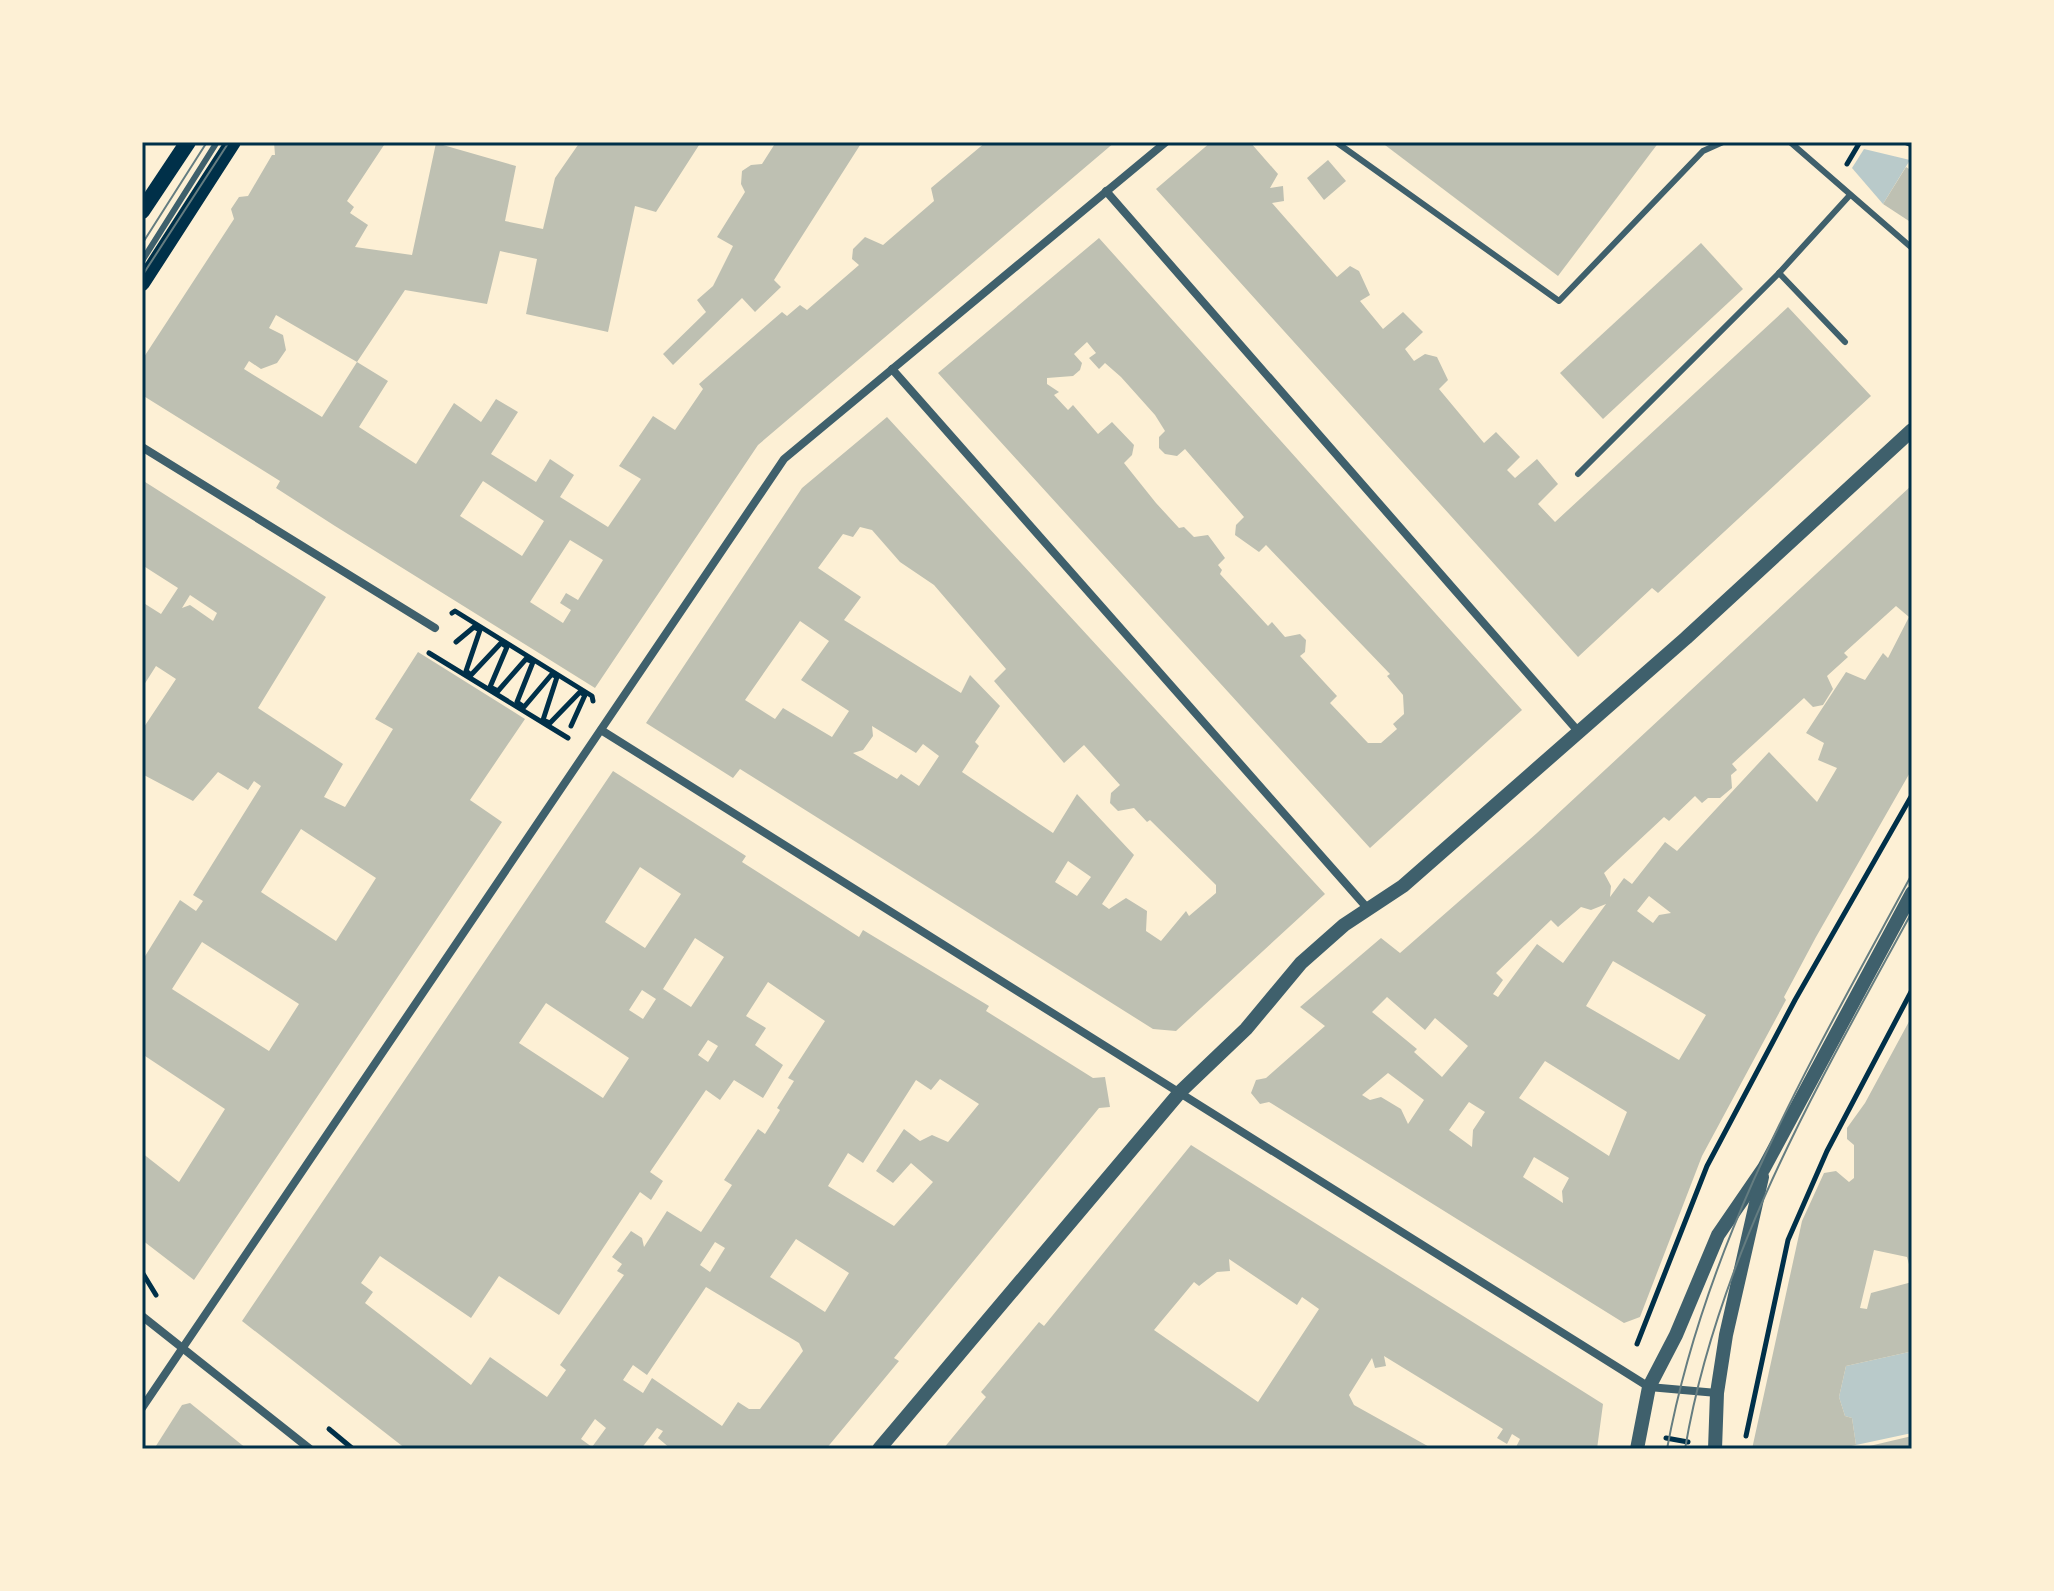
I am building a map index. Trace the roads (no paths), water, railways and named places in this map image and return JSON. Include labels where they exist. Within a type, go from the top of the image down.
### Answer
[{"type":"main road","points":[[142,211],[188,142]]},
{"type":"main road","points":[[142,283],[233,142]]},
{"type":"street","points":[[142,1408],[784,459],[1166,142]]},
{"type":"street","points":[[1106,191],[1577,730]]},
{"type":"street","points":[[892,369],[1369,910]]},
{"type":"street","points":[[879,1449],[1181,1091],[1246,1029],[1326,938],[1403,886],[1577,730],[1686,638],[1912,430]]},
{"type":"street","points":[[142,447],[435,628]]},
{"type":"street","points":[[601,730],[1649,1387],[1717,1393]]},
{"type":"street","points":[[1637,1449],[1649,1387],[1676,1335],[1718,1235],[1764,1168],[1912,893]]},
{"type":"street","points":[[1715,1448],[1717,1393],[1726,1335],[1764,1168]]},
{"type":"street","points":[[142,1316],[310,1449]]},
{"type":"lane","points":[[142,261],[217,142]]},
{"type":"lane","points":[[1336,142],[1559,301],[1703,151],[1723,142]]},
{"type":"lane","points":[[1790,142],[1912,248]]},
{"type":"lane","points":[[1578,474],[1779,273],[1850,195]]},
{"type":"lane","points":[[1779,273],[1845,342]]},
{"type":"tram line","points":[[142,244],[207,142]]},
{"type":"tram line","points":[[142,276],[229,142]]},
{"type":"tram line","points":[[1667,1449],[1685,1371],[1735,1224],[1800,1082],[1912,874]]},
{"type":"tram line","points":[[1685,1449],[1700,1377],[1721,1307],[1747,1238],[1808,1106],[1912,912]]}]
